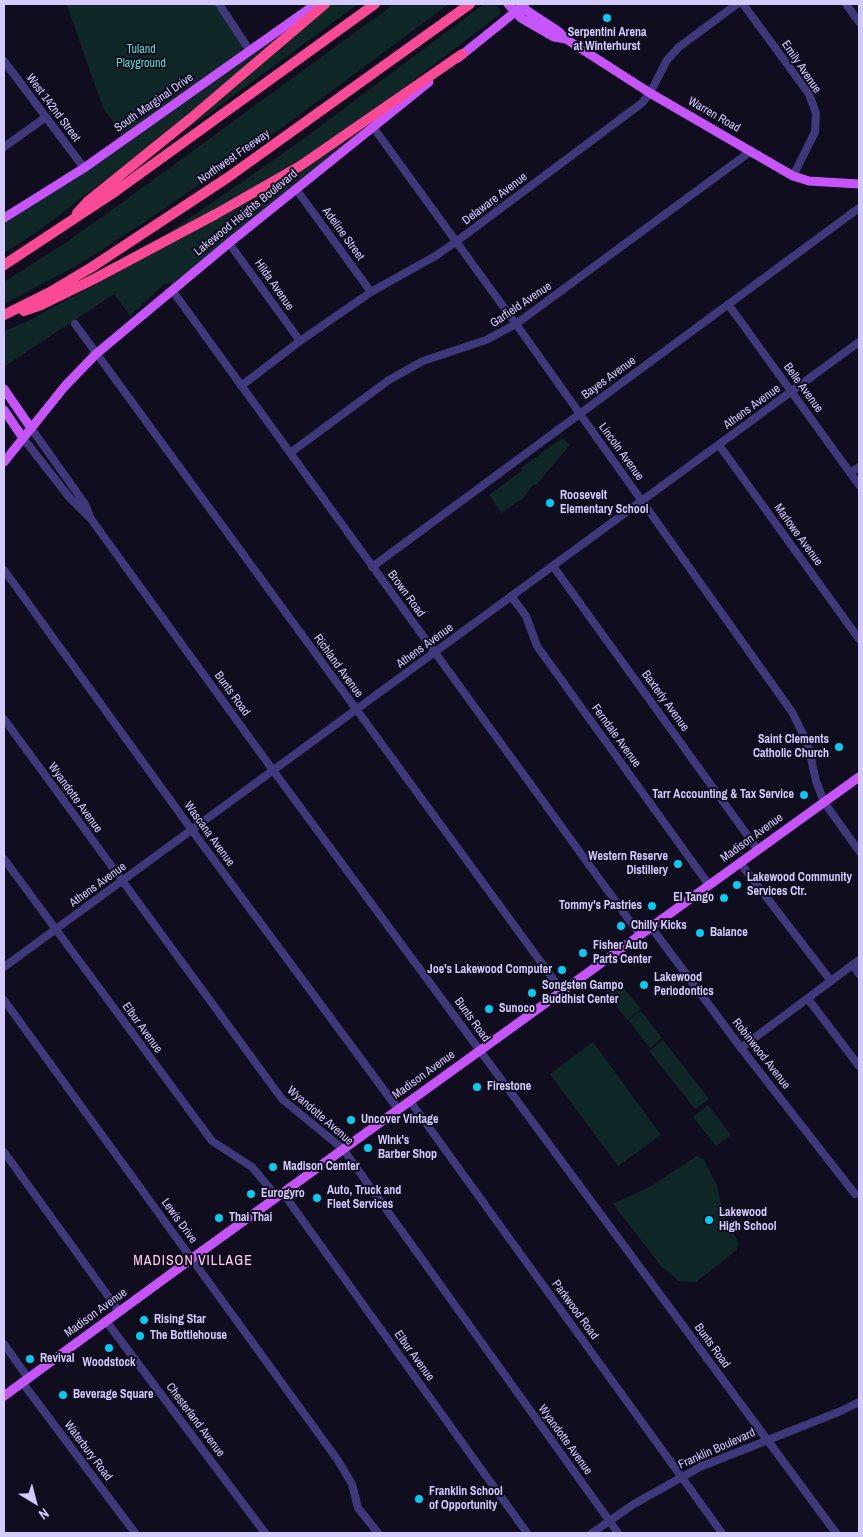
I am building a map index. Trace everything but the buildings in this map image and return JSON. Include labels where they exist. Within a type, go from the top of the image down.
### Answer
[{"type":"highway","points":[[69,223],[87,202],[190,119],[324,4]]},
{"type":"highway","points":[[4,265],[116,191],[374,4]]},
{"type":"highway","name":"Northwest Freeway","points":[[4,317],[92,267],[227,178],[470,4]]},
{"type":"highway","points":[[4,317],[41,305],[94,279],[283,176],[462,54]]},
{"type":"main road","name":"South Marginal Drive","points":[[4,218],[84,168],[316,4]]},
{"type":"main road","name":"Warren Road","points":[[508,4],[515,11],[526,10],[558,31],[566,39],[650,93],[793,176],[808,181],[859,184]]},
{"type":"main road","name":"Lakewood Heights Boulevard","points":[[4,462],[65,386],[96,354],[229,243],[374,128],[525,4]]},
{"type":"main road","points":[[4,389],[31,428]]},
{"type":"main road","points":[[4,410],[23,438]]},
{"type":"main road","name":"Madison Avenue","points":[[4,1396],[192,1258],[859,777]]},
{"type":"street","name":"Delaware Avenue","points":[[241,386],[372,292],[437,255],[642,103],[650,93],[668,60],[679,47],[737,4]]},
{"type":"street","name":"Emily Avenue","points":[[743,4],[808,94],[816,112],[814,132],[793,176]]},
{"type":"street","points":[[846,4],[858,17]]},
{"type":"street","points":[[222,5],[250,51]]},
{"type":"street","name":"West 142nd Street","points":[[4,61],[84,168]]},
{"type":"street","points":[[4,147],[46,117]]},
{"type":"street","name":"Lincoln Avenue","points":[[374,128],[792,712],[809,749],[816,781],[824,802],[859,851]]},
{"type":"street","name":"Garfield Avenue","points":[[290,453],[389,380],[423,361],[486,340],[516,324],[751,151]]},
{"type":"street","name":"Adeline Street","points":[[296,189],[372,292]]},
{"type":"street","name":"Bayes Avenue","points":[[372,567],[859,208]]},
{"type":"street","name":"Hilda Avenue","points":[[229,243],[300,342]]},
{"type":"street","name":"Brown Road","points":[[172,290],[640,935]]},
{"type":"street","name":"Belle Avenue","points":[[728,304],[859,485]]},
{"type":"street","name":"Richland Avenue","points":[[75,324],[562,991]]},
{"type":"street","name":"Athens Avenue","points":[[4,967],[859,342]]},
{"type":"street","name":"Bunts Road","points":[[31,428],[85,504],[92,519]]},
{"type":"street","name":"Bunts Road","points":[[23,438],[69,496],[92,519],[274,770],[836,1533]]},
{"type":"street","name":"Marlowe Avenue","points":[[719,445],[859,639]]},
{"type":"street","points":[[850,473],[859,466]]},
{"type":"street","name":"Baxterly Avenue","points":[[553,566],[758,850]]},
{"type":"street","name":"Wascana Avenue","points":[[4,570],[192,830],[398,1109]]},
{"type":"street","name":"Ferndale Avenue","points":[[511,596],[526,616],[537,646],[709,885]]},
{"type":"street","name":"Wyandotte Avenue","points":[[4,719],[282,1099],[343,1149],[618,1533]]},
{"type":"street","name":"Elbur Avenue","points":[[4,858],[212,1141],[252,1167],[280,1195],[527,1533]]},
{"type":"street","points":[[740,863],[831,981]]},
{"type":"street","name":"Robinwood Avenue","points":[[651,927],[741,1048],[855,1194]]},
{"type":"street","points":[[741,1048],[856,963],[859,974]]},
{"type":"street","points":[[808,999],[859,1066]]},
{"type":"street","name":"Lewis Drive","points":[[4,1000],[337,1459],[352,1484],[358,1508],[378,1533]]},
{"type":"street","name":"Parkwood Road","points":[[410,1101],[722,1533]]},
{"type":"street","points":[[4,1152],[119,1311]]},
{"type":"street","name":"Chesterland Avenue","points":[[106,1321],[266,1533]]},
{"type":"street","name":"Waterbury Road","points":[[4,1344],[25,1380],[135,1533]]},
{"type":"street","name":"Franklin Boulevard","points":[[592,1533],[634,1504],[718,1458],[841,1411],[859,1402]]},
{"type":"green space","name":"Tuland Playground","points":[[65,4],[214,4],[239,39],[242,48],[239,54],[123,136],[103,108]]},
{"type":"green space","points":[[330,4],[358,4],[195,124],[192,121]]},
{"type":"green space","points":[[394,4],[449,4],[276,132],[143,223],[78,265],[4,304],[4,282],[65,243],[120,204]]},
{"type":"green space","points":[[484,4],[494,4],[500,9],[500,14],[351,128],[267,182],[171,233],[171,231],[302,140]]},
{"type":"green space","points":[[272,40],[273,43],[150,146],[34,234],[4,253],[4,223],[85,172]]},
{"type":"green space","points":[[341,143],[343,145],[173,283],[164,284],[130,316],[114,294],[4,367],[4,331],[26,322],[104,280]]},
{"type":"green space","points":[[562,438],[570,445],[522,499],[501,513],[489,495],[523,470],[521,468]]},
{"type":"green space","points":[[619,982],[641,1009],[627,1020],[605,992]]},
{"type":"green space","points":[[641,1011],[662,1038],[650,1048],[628,1020]]},
{"type":"green space","points":[[663,1040],[709,1099],[695,1109],[649,1051]]},
{"type":"green space","points":[[593,1042],[661,1135],[618,1166],[550,1074]]},
{"type":"green space","points":[[708,1105],[731,1135],[716,1146],[693,1117]]},
{"type":"green space","points":[[697,1156],[703,1159],[717,1185],[722,1209],[738,1242],[737,1250],[696,1282],[679,1281],[661,1266],[613,1204],[651,1186]]},
{"type":"place","name":"Serpentini Arena at Winterhurst","points":[[607,18]]},
{"type":"place","name":"Roosevelt Elementary School","points":[[550,503]]},
{"type":"place","name":"Saint Clements Catholic Church","points":[[839,747]]},
{"type":"place","name":"Tarr Accounting & Tax Service","points":[[804,795]]},
{"type":"place","name":"Western Reserve Distillery","points":[[678,864]]},
{"type":"place","name":"Lakewood Community Services Ctr.","points":[[737,885]]},
{"type":"place","name":"El Tango","points":[[724,898]]},
{"type":"place","name":"Tommy's Pastries","points":[[652,906]]},
{"type":"place","name":"Chilly Kicks","points":[[621,926]]},
{"type":"place","name":"Balance","points":[[700,933]]},
{"type":"place","name":"Fisher Auto Parts Center","points":[[583,953]]},
{"type":"place","name":"Joe's Lakewood Computer","points":[[562,970]]},
{"type":"place","name":"Lakewood Periodontics","points":[[644,985]]},
{"type":"place","name":"Songsten Gampo Buddhist Center","points":[[532,993]]},
{"type":"place","name":"Sunoco","points":[[489,1009]]},
{"type":"place","name":"Firestone","points":[[477,1087]]},
{"type":"place","name":"Uncover Vintage","points":[[351,1120]]},
{"type":"place","name":"WInk's Barber Shop","points":[[368,1148]]},
{"type":"place","name":"Madison Cemter","points":[[273,1167]]},
{"type":"place","name":"Eurogyro","points":[[251,1194]]},
{"type":"place","name":"Auto, Truck and Fleet Services","points":[[317,1198]]},
{"type":"place","name":"Thai Thai","points":[[219,1218]]},
{"type":"place","name":"Lakewood High School","points":[[709,1220]]},
{"type":"place","name":"Rising Star","points":[[144,1320]]},
{"type":"place","name":"The Bottlehouse","points":[[140,1336]]},
{"type":"place","name":"Woodstock","points":[[109,1348]]},
{"type":"place","name":"Revival","points":[[30,1359]]},
{"type":"place","name":"Beverage Square","points":[[63,1395]]},
{"type":"place","name":"Franklin School of Opportunity","points":[[419,1499]]},
{"type":"district","name":"MADISON VILLAGE","points":[[193,1261]]}]
